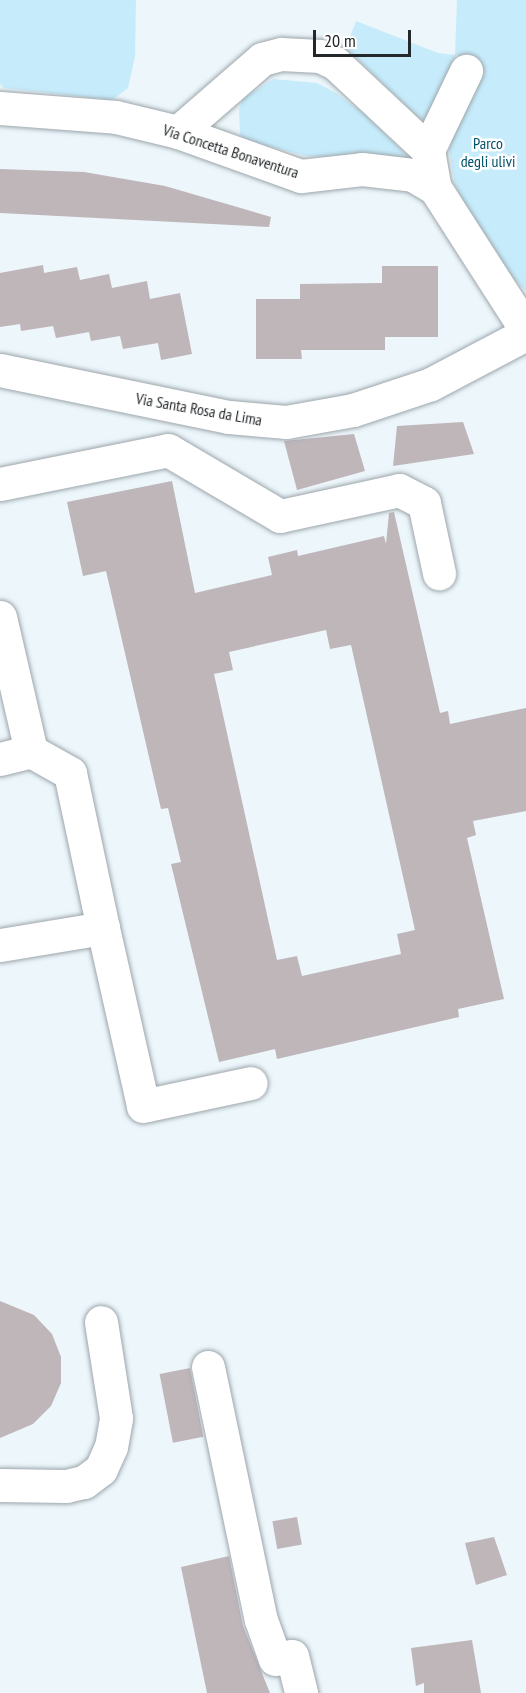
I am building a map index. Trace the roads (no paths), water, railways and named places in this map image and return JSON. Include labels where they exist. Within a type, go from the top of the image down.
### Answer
[{"type":"street","points":[[178,132],[262,59],[303,54],[335,63],[428,150]]},
{"type":"street","points":[[435,188],[428,150],[466,71]]},
{"type":"street","name":"Via Concetta Bonaventura","points":[[0,108],[116,117],[178,132],[301,176],[392,170],[413,175],[435,188],[526,332]]},
{"type":"street","name":"Via Santa Rosa da Lima","points":[[0,370],[229,417],[286,422],[318,419],[422,388],[526,332]]},
{"type":"street","points":[[0,484],[168,450],[280,516],[399,490],[424,503],[439,573]]},
{"type":"street","points":[[0,617],[31,750],[69,773],[143,1106],[251,1083]]},
{"type":"street","points":[[0,759],[31,750]]},
{"type":"street","points":[[0,945],[104,928]]},
{"type":"street","points":[[0,1485],[66,1486],[84,1482],[101,1469],[111,1447],[116,1418],[101,1322]]},
{"type":"street","points":[[208,1367],[261,1620],[275,1659],[292,1656],[301,1693]]},
{"type":"park label","name":"Parco degli ulivi","points":[[488,152]]}]
